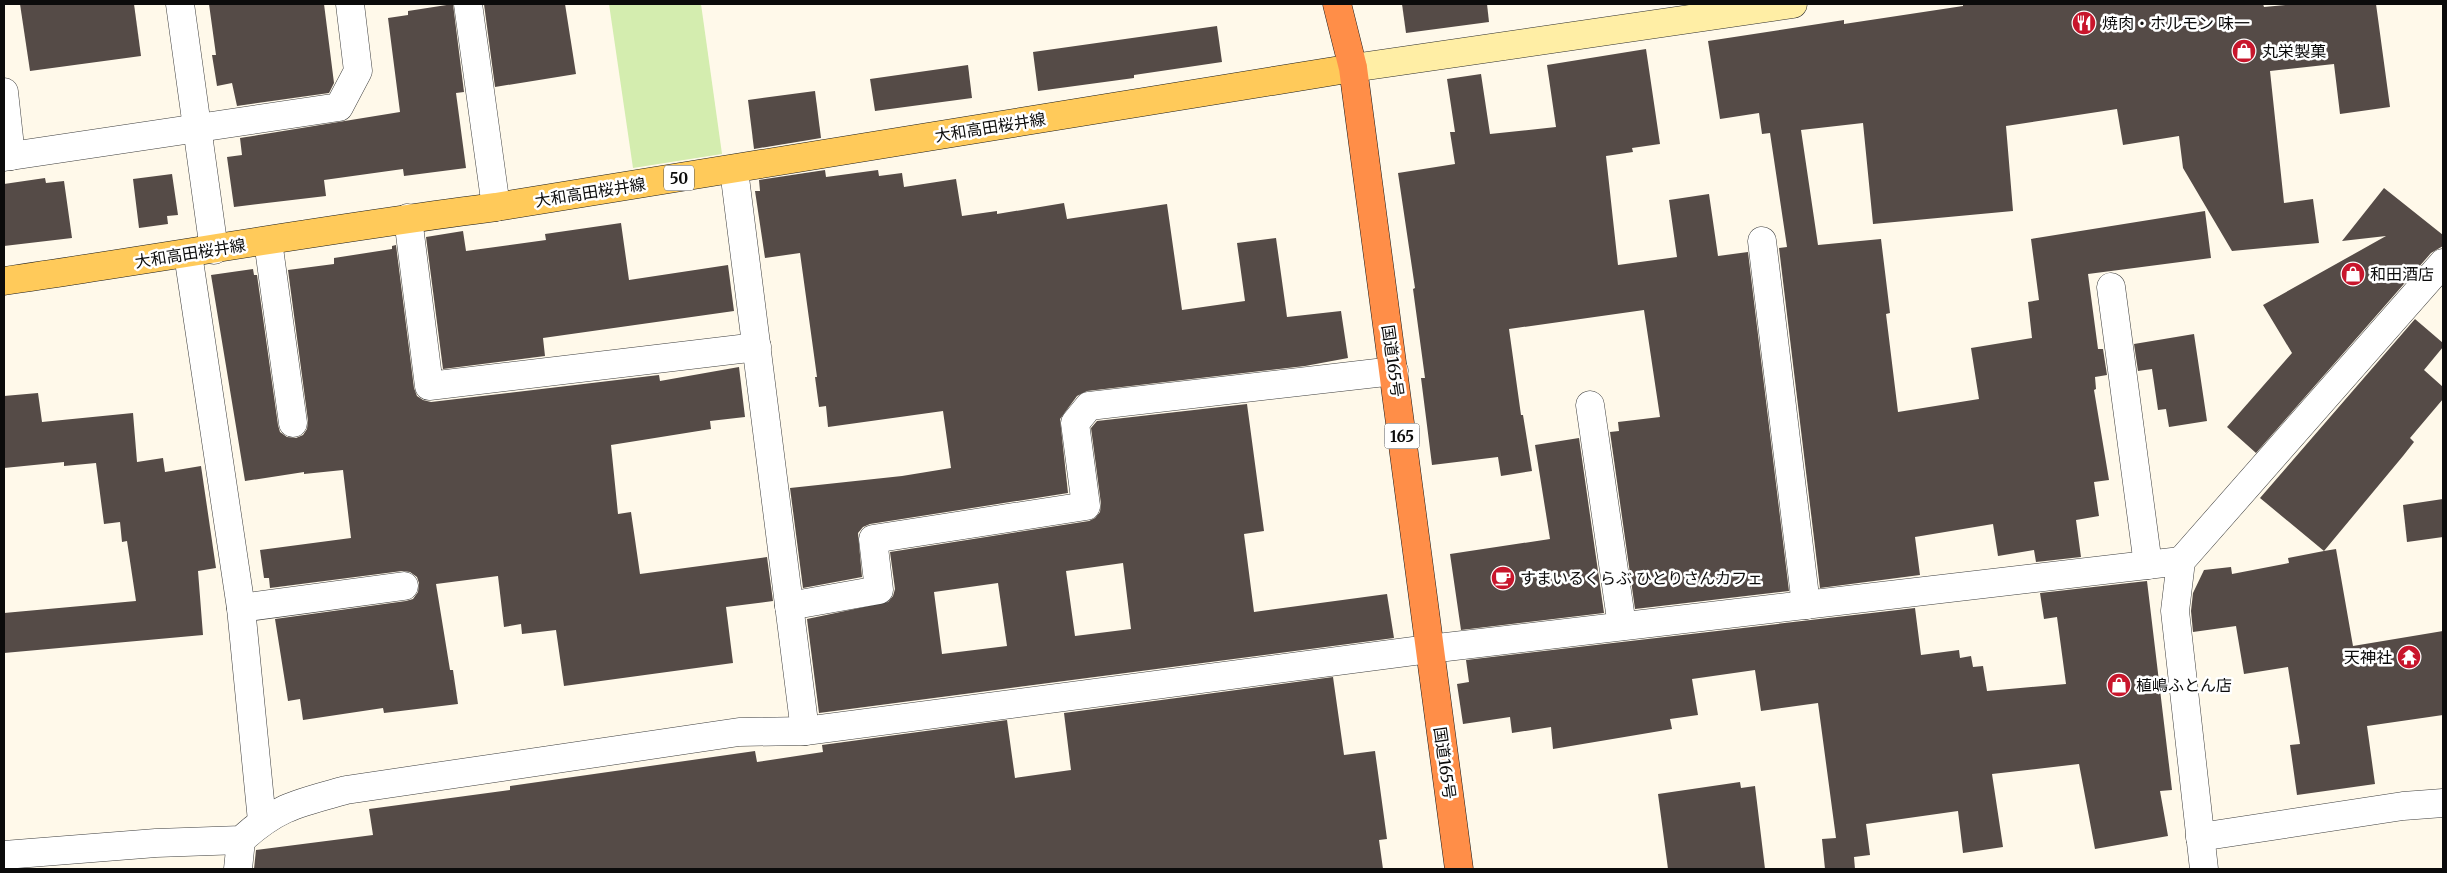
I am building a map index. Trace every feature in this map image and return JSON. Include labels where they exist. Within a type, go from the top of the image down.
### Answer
[{"type":"highway","name":"国道165号","points":[[1337,4],[1353,68],[1459,869]]},
{"type":"main road","name":"大和高田桜井線","points":[[4,281],[201,252],[408,218],[496,207],[734,170],[1353,68]]},
{"type":"street","points":[[180,4],[197,128],[201,252],[241,608],[262,820]]},
{"type":"street","points":[[4,92],[7,157],[339,107],[358,71],[350,4]]},
{"type":"street","points":[[468,4],[496,207]]},
{"type":"street","points":[[1353,68],[1793,4]]},
{"type":"street","points":[[734,170],[805,731]]},
{"type":"street","points":[[408,218],[429,386],[756,347]]},
{"type":"street","points":[[268,241],[293,423]]},
{"type":"street","points":[[1762,241],[1806,605]]},
{"type":"street","points":[[2204,869],[2175,611],[2181,561],[2443,263]]},
{"type":"street","points":[[2111,287],[2148,565]]},
{"type":"street","points":[[789,606],[879,590],[873,539],[1086,506],[1075,423],[1089,406],[1394,371]]},
{"type":"street","points":[[1590,405],[1622,626]]},
{"type":"street","points":[[238,869],[242,840],[262,820],[289,806],[346,790],[739,732],[805,731],[1429,649],[2181,561]]},
{"type":"street","points":[[241,608],[404,586]]},
{"type":"street","points":[[2200,837],[2403,806],[2443,803]]},
{"type":"street","points":[[4,855],[242,840]]},
{"type":"green space","points":[[609,4],[701,4],[722,154],[633,168]]},
{"type":"building","points":[[20,4],[134,4],[141,56],[30,71]]},
{"type":"building","points":[[209,4],[324,4],[334,83],[329,93],[237,106],[232,83],[217,86],[212,55],[216,55]]},
{"type":"building","points":[[453,4],[464,92],[456,93],[466,168],[404,176],[403,169],[324,180],[326,196],[234,207],[227,157],[242,155],[240,138],[400,112],[388,18],[408,15],[408,11]]},
{"type":"building","points":[[484,4],[565,4],[576,74],[495,87]]},
{"type":"building","points":[[1402,4],[1487,4],[1489,22],[1406,33]]},
{"type":"building","points":[[1963,4],[2263,4],[2264,7],[2297,4],[2376,4],[2390,107],[2340,114],[2334,64],[2270,71],[2284,203],[2313,199],[2319,243],[2232,251],[2183,168],[2179,136],[2123,145],[2117,109],[2006,126],[2013,211],[1873,224],[1863,123],[1801,130],[1818,245],[1881,239],[1890,313],[1886,314],[1898,412],[1979,399],[1971,348],[2032,338],[2028,302],[2039,300],[2031,239],[2205,211],[2211,258],[2088,274],[2098,349],[2103,349],[2107,375],[2095,377],[2096,389],[2094,390],[2109,480],[2094,482],[2099,516],[2076,520],[2081,557],[2036,562],[2034,550],[1998,556],[1993,524],[1915,537],[1920,575],[1820,588],[1779,248],[1787,247],[1770,133],[1762,134],[1759,113],[1720,119],[1708,41],[1844,20],[1844,24],[1963,6]]},
{"type":"building","points":[[1217,26],[1222,62],[1134,75],[1134,78],[1038,91],[1033,52]]},
{"type":"building","points":[[1646,49],[1660,144],[1632,148],[1633,152],[1606,156],[1618,265],[1677,257],[1669,200],[1709,194],[1718,256],[1748,252],[1789,591],[1635,609],[1610,432],[1619,431],[1618,422],[1660,417],[1644,310],[1509,329],[1521,415],[1523,415],[1532,471],[1501,476],[1498,457],[1432,465],[1421,378],[1425,378],[1413,289],[1415,288],[1398,173],[1455,164],[1450,132],[1455,132],[1447,79],[1481,74],[1490,134],[1556,127],[1547,65]]},
{"type":"building","points":[[968,65],[972,98],[875,111],[870,79]]},
{"type":"building","points":[[815,91],[821,138],[754,149],[748,100]]},
{"type":"building","points":[[825,170],[826,177],[878,170],[879,176],[902,173],[904,187],[956,179],[962,216],[997,211],[997,214],[1064,203],[1067,219],[1167,204],[1182,310],[1245,301],[1237,243],[1276,238],[1287,317],[1341,311],[1348,358],[1305,366],[1087,391],[1077,396],[1060,419],[1068,493],[870,524],[863,527],[858,533],[862,577],[803,588],[790,488],[902,476],[951,468],[943,411],[828,427],[826,406],[819,407],[815,377],[817,377],[800,253],[765,258],[755,191],[760,191],[759,180]]},
{"type":"building","points":[[172,174],[178,215],[167,216],[168,224],[139,228],[133,179]]},
{"type":"building","points":[[45,178],[46,183],[64,181],[72,238],[4,246],[4,184]]},
{"type":"building","points":[[2384,188],[2443,235],[2443,246],[2431,253],[2256,453],[2227,427],[2292,353],[2263,305],[2386,236],[2342,241]]},
{"type":"building","points":[[621,223],[629,280],[728,265],[734,311],[543,338],[545,356],[443,369],[426,237],[463,231],[466,251],[546,240],[545,234]]},
{"type":"building","points":[[396,245],[414,388],[417,396],[423,400],[431,402],[659,375],[660,381],[739,367],[745,417],[710,421],[711,429],[611,445],[618,514],[631,512],[640,574],[767,557],[773,601],[726,607],[733,663],[564,686],[556,630],[522,634],[521,624],[504,627],[498,576],[436,584],[450,670],[453,670],[458,704],[384,713],[383,708],[303,720],[300,699],[288,701],[275,619],[406,601],[413,599],[418,592],[419,583],[417,577],[410,572],[402,571],[270,588],[269,578],[264,578],[260,550],[351,538],[343,470],[304,474],[304,472],[245,481],[211,275],[253,269],[254,275],[257,275],[278,425],[280,432],[287,437],[296,438],[303,435],[307,429],[308,421],[288,270],[334,264],[334,258],[392,249],[392,246]]},
{"type":"building","points":[[2415,319],[2443,343],[2443,347],[2424,370],[2443,387],[2443,399],[2410,438],[2414,442],[2324,551],[2260,498]]},
{"type":"building","points":[[2194,334],[2207,421],[2169,427],[2166,409],[2158,410],[2152,369],[2138,371],[2134,344]]},
{"type":"building","points":[[38,393],[42,422],[133,413],[137,462],[163,458],[165,472],[201,466],[216,568],[198,571],[203,635],[4,653],[4,613],[136,601],[127,541],[122,542],[120,522],[104,524],[96,463],[64,466],[64,462],[4,468],[4,396]]},
{"type":"building","points":[[1247,404],[1264,531],[1244,534],[1254,612],[1387,594],[1394,638],[819,713],[807,619],[888,602],[893,596],[895,589],[890,552],[1089,521],[1095,518],[1100,512],[1101,504],[1091,428],[1097,421]],"holes":[[[1123,563],[1131,629],[1075,636],[1066,571]],[[998,583],[1007,646],[942,654],[934,592]]]},
{"type":"building","points":[[1579,438],[1604,613],[1461,630],[1450,554],[1550,539],[1535,445]]},
{"type":"building","points":[[2443,499],[2443,537],[2407,542],[2403,505]]},
{"type":"building","points":[[2336,549],[2353,646],[2443,631],[2443,715],[2367,726],[2375,784],[2297,795],[2290,745],[2300,744],[2288,667],[2244,674],[2236,626],[2193,632],[2191,611],[2193,593],[2204,570],[2231,567],[2232,574],[2289,563],[2288,558]]},
{"type":"building","points":[[2147,581],[2172,790],[2160,791],[2168,836],[2095,849],[2079,764],[1992,774],[2003,847],[1963,853],[1958,811],[1866,824],[1870,855],[1854,857],[1855,869],[1825,869],[1822,839],[1836,838],[1818,703],[1761,711],[1755,670],[1692,679],[1698,715],[1670,719],[1672,729],[1553,749],[1551,727],[1512,733],[1510,717],[1463,724],[1457,684],[1469,682],[1466,660],[1915,608],[1921,655],[1959,650],[1960,658],[1971,656],[1973,667],[1983,666],[1987,691],[2066,684],[2057,617],[2044,619],[2040,593]]},
{"type":"building","points":[[1333,677],[1344,755],[1375,751],[1387,839],[1379,840],[1383,869],[254,869],[256,850],[373,835],[369,809],[510,790],[510,786],[755,751],[757,762],[823,752],[822,745],[1007,720],[1015,778],[1071,770],[1064,713]]},
{"type":"building","points":[[1740,782],[1741,788],[1755,786],[1765,869],[1668,869],[1658,794]]},
{"type":"place","name":"焼肉・ホルモン 味一","points":[[2084,23]]},
{"type":"place","name":"丸栄製菓","points":[[2244,51]]},
{"type":"place","name":"和田酒店","points":[[2353,274]]},
{"type":"place","name":"すまいるくらぶ ひとりさんカフェ","points":[[1503,578]]},
{"type":"place","name":"天神社","points":[[2409,657]]},
{"type":"place","name":"植嶋ふとん店","points":[[2119,685]]}]
